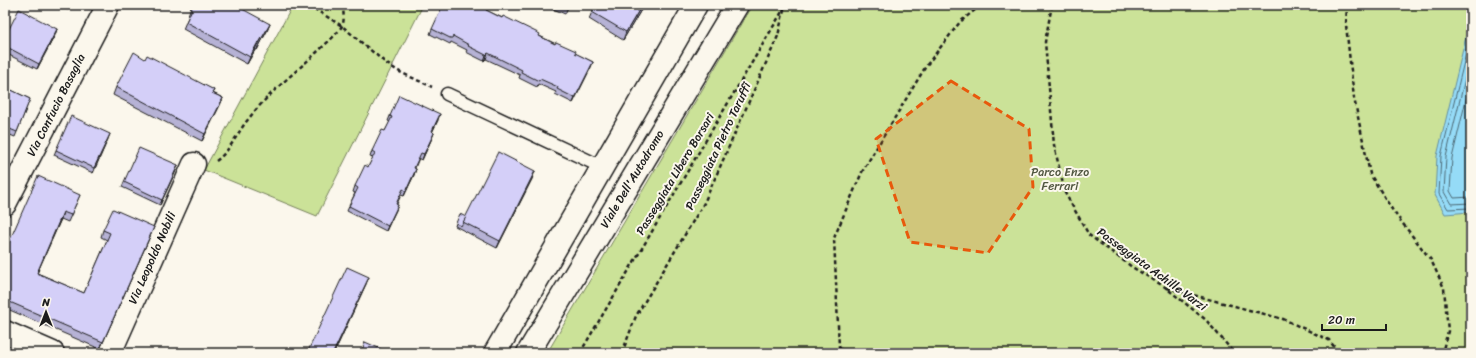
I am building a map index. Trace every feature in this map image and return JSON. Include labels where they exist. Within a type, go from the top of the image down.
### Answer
[{"type":"street","name":"Via Confucio Basaglia","points":[[5,204],[108,5]]},
{"type":"street","points":[[495,353],[696,5]]},
{"type":"street","name":"Viale Dell'Autodromo","points":[[528,353],[737,5]]},
{"type":"street","name":"Via Leopoldo Nobili","points":[[110,353],[194,164]]},
{"type":"street","points":[[5,332],[52,353]]},
{"type":"lane","points":[[447,94],[602,167]]},
{"type":"path","points":[[308,5],[342,26],[387,64],[400,72],[447,94]]},
{"type":"path","points":[[194,164],[214,162],[220,157],[230,146],[249,118],[265,100],[323,46],[342,26],[344,22],[343,5]]},
{"type":"path","name":"Passeggiata Libero Borsari","points":[[580,353],[786,5]]},
{"type":"path","name":"Passeggiata Pietro Taruffi","points":[[622,353],[636,316],[704,203],[778,36],[786,5]]},
{"type":"path","points":[[846,353],[839,347],[834,238],[862,172],[926,66],[960,22],[981,5]]},
{"type":"path","name":"Passeggiata Achille Varzi","points":[[1052,5],[1045,42],[1054,145],[1065,193],[1089,235],[1132,267],[1165,287],[1206,320],[1233,353]]},
{"type":"path","points":[[1347,5],[1346,25],[1354,98],[1370,174],[1393,211],[1431,260],[1444,288],[1448,331],[1442,353]]},
{"type":"path","points":[[1165,287],[1283,319],[1329,340],[1339,353]]},
{"type":"highlighted area","points":[[951,81],[1029,129],[1033,187],[988,253],[910,242],[876,139]]},
{"type":"green space","points":[[293,5],[423,5],[317,216],[204,170]]},
{"type":"green space","name":"Parco Enzo Ferrari","points":[[752,5],[1471,5],[1471,353],[547,353]]},
{"type":"water","points":[[1471,16],[1471,212],[1445,214],[1435,195],[1437,156]]},
{"type":"building","points":[[192,5],[235,5],[270,24],[250,57],[186,22],[192,9]]},
{"type":"building","points":[[443,5],[479,5],[487,8],[486,10],[502,18],[503,16],[540,34],[539,36],[555,44],[556,42],[576,51],[575,53],[593,62],[575,98],[557,89],[558,87],[540,79],[539,81],[521,72],[522,70],[488,53],[486,55],[468,46],[469,45],[453,36],[450,38],[432,29]]},
{"type":"building","points":[[596,5],[642,5],[626,32],[592,12]]},
{"type":"building","points":[[19,9],[57,29],[39,64],[5,46],[5,37]]},
{"type":"building","points":[[134,52],[145,59],[147,55],[214,90],[212,93],[223,98],[205,134],[116,87]]},
{"type":"building","points":[[5,87],[30,99],[17,132],[5,127]]},
{"type":"building","points":[[399,95],[440,114],[432,131],[434,133],[424,154],[421,153],[414,168],[416,169],[406,191],[403,189],[396,204],[398,205],[388,226],[349,206],[358,188],[355,186],[365,165],[368,167],[375,153],[372,151],[382,130],[385,131],[392,117],[390,116]]},
{"type":"building","points":[[71,116],[110,134],[94,168],[56,150]]},
{"type":"building","points":[[139,148],[178,165],[162,200],[124,182]]},
{"type":"building","points":[[498,152],[535,171],[500,241],[463,222]]},
{"type":"building","points":[[38,176],[80,195],[71,215],[63,212],[37,273],[84,293],[110,233],[103,230],[113,209],[154,227],[103,342],[5,300],[5,251]]},
{"type":"building","points":[[460,214],[466,217],[461,226],[456,223]]},
{"type":"building","points":[[347,267],[369,277],[333,353],[314,353],[308,351]]},
{"type":"building","points":[[365,342],[390,353],[361,353]]}]
